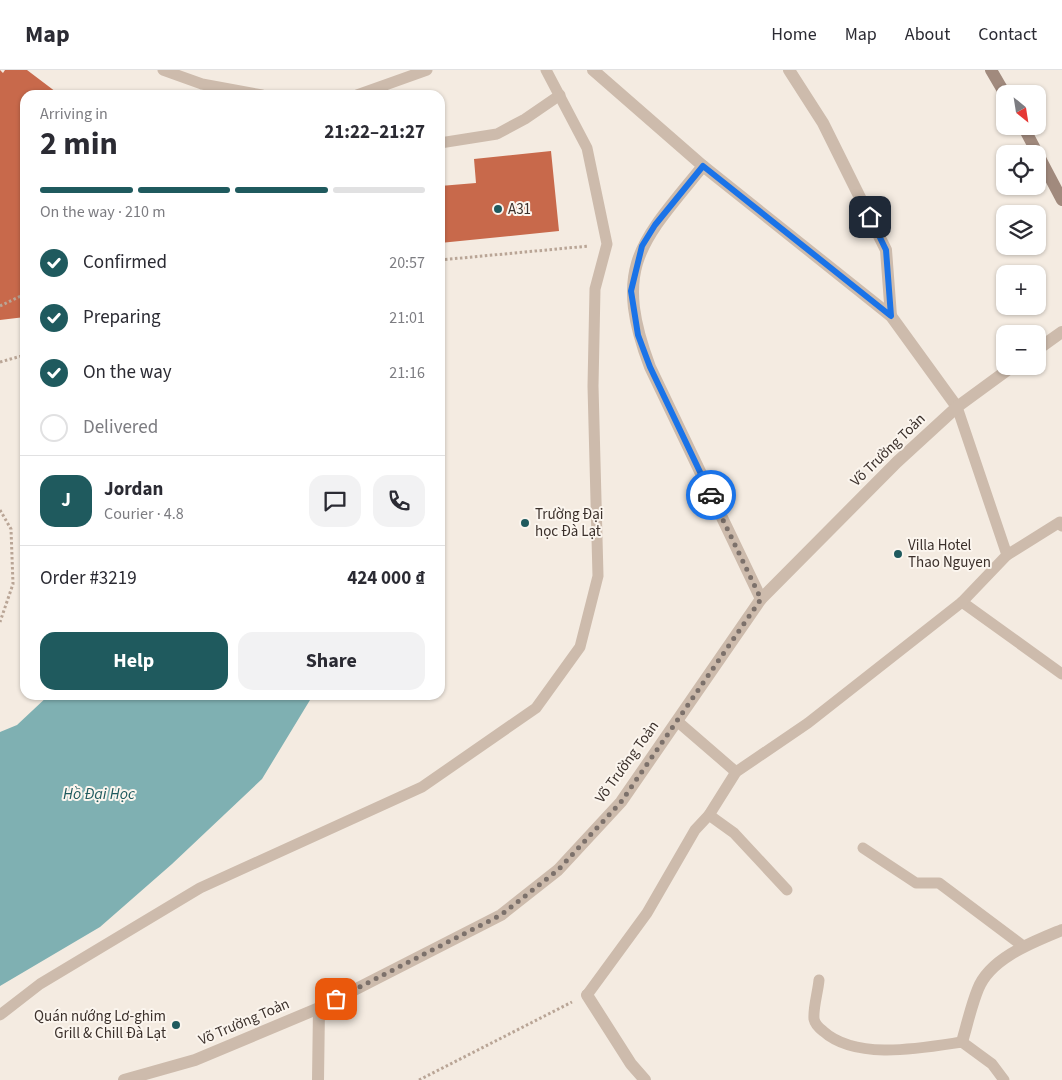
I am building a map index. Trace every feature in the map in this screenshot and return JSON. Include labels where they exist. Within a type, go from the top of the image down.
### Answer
[{"type":"main road","points":[[991,70],[1000,85]]},
{"type":"main road","points":[[1028,135],[1062,200]]},
{"type":"street","points":[[593,70],[703,166],[891,316],[957,407]]},
{"type":"street","points":[[789,70],[823,124],[886,250],[891,316]]},
{"type":"street","points":[[703,166],[655,225],[642,246],[631,291],[638,335],[650,367],[761,599]]},
{"type":"street","points":[[1046,343],[1062,332]]},
{"type":"street","name":"Võ Trường Toản","points":[[124,1080],[195,1060],[319,1008],[501,915],[558,870],[621,802],[761,599],[897,462],[957,407],[1001,375]]},
{"type":"street","points":[[962,1042],[978,988],[988,972],[1023,946],[1062,930]]},
{"type":"street","points":[[587,995],[631,1064],[645,1080]]},
{"type":"street","points":[[318,1080],[319,1008]]},
{"type":"lane","points":[[163,70],[202,84],[235,90]]},
{"type":"lane","points":[[371,90],[427,70]]},
{"type":"lane","points":[[0,1014],[40,984],[200,888],[422,786],[536,708],[580,647],[598,576],[593,386],[595,289],[607,244],[587,148],[546,70]]},
{"type":"lane","points":[[445,142],[497,134],[525,119],[560,95]]},
{"type":"lane","points":[[957,407],[1007,555]]},
{"type":"lane","points":[[587,995],[647,913],[695,830],[709,815],[736,772],[808,724],[962,602],[1007,555],[1060,522],[1062,526]]},
{"type":"lane","points":[[962,602],[1062,674]]},
{"type":"lane","points":[[677,721],[736,772]]},
{"type":"lane","points":[[709,815],[734,833],[787,890]]},
{"type":"lane","points":[[864,848],[916,884],[939,883],[1023,946]]},
{"type":"lane","points":[[820,980],[814,1018],[817,1026],[827,1035],[843,1043],[873,1049],[904,1049],[962,1042],[992,1064],[1004,1080]]},
{"type":"path","points":[[445,260],[607,244]]},
{"type":"path","points":[[0,306],[20,296]]},
{"type":"path","points":[[0,362],[20,356]]},
{"type":"path","points":[[0,510],[11,528],[13,584],[0,622]]},
{"type":"path","points":[[419,1080],[587,995]]},
{"type":"water","name":"Hồ Đại Học","points":[[44,700],[310,700],[262,779],[172,864],[100,927],[0,986],[0,732],[17,725]]},
{"type":"building","points":[[0,70],[3,73],[5,70],[27,70],[53,90],[20,90],[20,318],[0,320]]},
{"type":"building","name":"A31","points":[[551,151],[559,231],[445,242],[445,186],[476,183],[474,159]]},
{"type":"way so far","points":[[336,999],[501,915],[558,870],[621,802],[761,599],[711,495]]},
{"type":"place","name":"A31","points":[[498,209]]},
{"type":"place","name":"Trường Đại học Đà Lạt","points":[[525,523]]},
{"type":"place","name":"Villa Hotel Thao Nguyen","points":[[898,554]]},
{"type":"place","name":"Quán nướng Lơ-ghim Grill & Chill Đà Lạt","points":[[176,1025]]},
{"type":"route","points":[[711,495],[650,367],[638,335],[631,291],[642,246],[655,225],[703,166],[891,316],[886,250],[870,217]]}]
